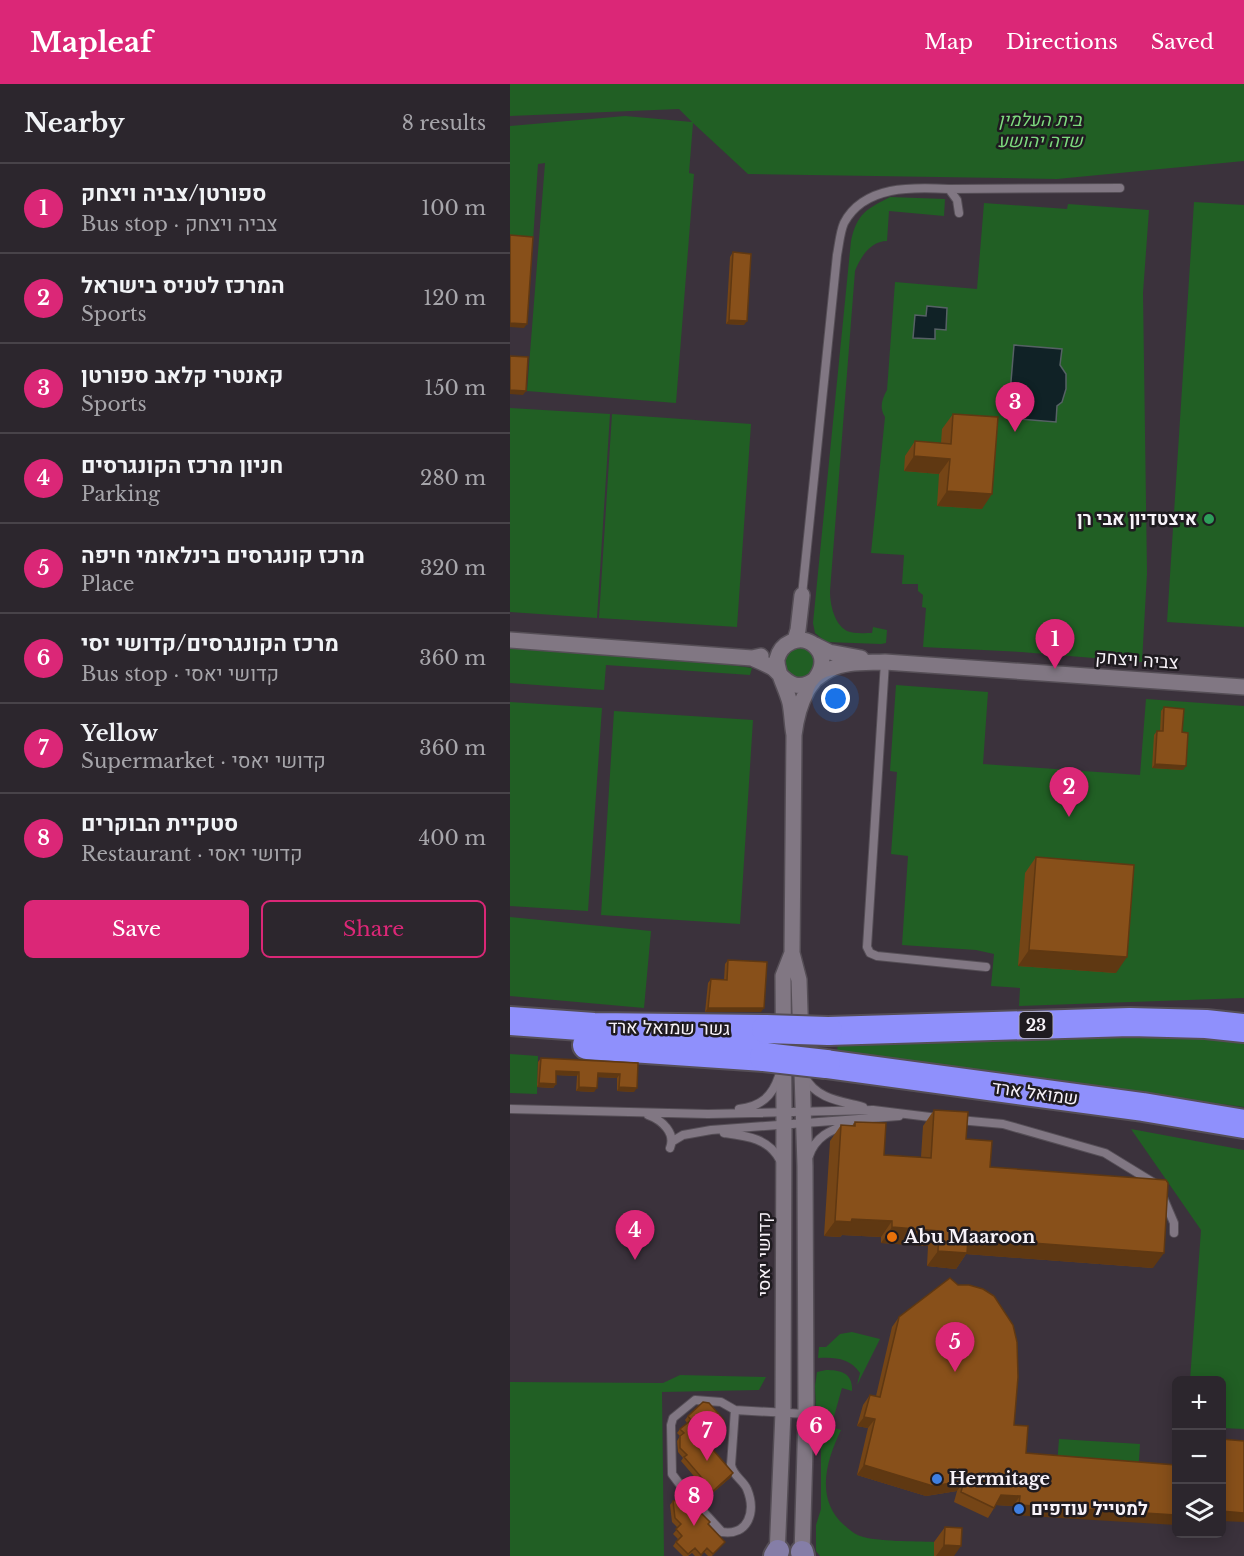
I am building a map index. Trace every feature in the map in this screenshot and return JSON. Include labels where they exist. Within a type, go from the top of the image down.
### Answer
[{"type":"highway","name":"גשר שמואל ארד","points":[[510,1021],[594,1027],[828,1030],[1130,1022],[1206,1024],[1244,1028]]},
{"type":"highway","name":"גשר שמואל ארד","points":[[510,1040],[701,1051],[774,1058],[813,1065]]},
{"type":"highway","name":"שמואל ארד","points":[[813,1065],[1143,1107],[1244,1126]]},
{"type":"street","points":[[782,676],[777,659],[798,630],[802,595]]},
{"type":"street","points":[[510,640],[752,658],[763,656],[790,643],[808,641],[814,644],[822,657],[822,666],[815,680],[798,685],[788,682],[770,666],[752,658]]},
{"type":"street","name":"צביה ויצחק","points":[[814,644],[829,652],[885,662]]},
{"type":"street","name":"צביה ויצחק","points":[[815,680],[828,670],[839,666],[852,663],[885,662],[1244,687]]},
{"type":"street","name":"קדושי יאסי","points":[[782,676],[790,704],[794,735],[792,953],[799,980],[813,1065],[804,1118],[806,1414],[803,1555]]},
{"type":"street","name":"קדושי יאסי","points":[[794,735],[800,705],[808,688],[815,680]]},
{"type":"street","name":"קדושי יאסי","points":[[777,1554],[783,1412],[784,1119],[774,1058],[783,976],[792,953]]},
{"type":"lane","points":[[802,595],[837,255],[843,225],[849,215],[862,204],[895,188],[1119,188]]},
{"type":"lane","points":[[949,189],[957,200],[959,213]]},
{"type":"lane","points":[[885,662],[867,947],[870,953],[877,956],[986,967]]},
{"type":"lane","points":[[708,1114],[746,1108],[765,1101],[775,1088],[774,1058]]},
{"type":"lane","points":[[813,1065],[814,1091],[834,1099],[873,1110],[1003,1124],[1105,1153],[1156,1185],[1171,1213],[1174,1233]]},
{"type":"lane","points":[[510,1108],[708,1114],[784,1119],[873,1110]]},
{"type":"lane","points":[[638,1112],[656,1118],[670,1132],[671,1144],[683,1135],[784,1119],[874,1119]]},
{"type":"lane","points":[[805,1166],[817,1140],[836,1128],[874,1119],[910,1115]]},
{"type":"lane","points":[[711,1130],[761,1140],[776,1152],[784,1166]]},
{"type":"lane","points":[[735,1410],[731,1465],[732,1470],[746,1486],[750,1515],[743,1529],[736,1533],[729,1533],[722,1532],[672,1474],[671,1425],[673,1418],[695,1400],[721,1402],[735,1410],[806,1414]]},
{"type":"green space","name":"בית העלמין שדה יהושע","points":[[510,84],[1244,84],[1244,161],[1057,179],[748,174],[693,123],[689,173],[694,174],[676,403],[527,391],[545,163],[538,164],[533,241],[510,240],[510,126],[625,116],[692,122],[679,109],[510,116]]},
{"type":"green space","points":[[890,197],[945,199],[944,216],[889,211],[887,241],[871,247],[855,271],[830,591],[834,613],[843,628],[859,633],[872,633],[873,627],[887,630],[886,643],[826,642],[815,633],[813,623],[851,241],[856,224],[864,213]]},
{"type":"green space","points":[[1194,202],[1244,205],[1244,627],[1167,622]]},
{"type":"green space","points":[[984,203],[1067,209],[1068,204],[1149,210],[1143,293],[1147,573],[1142,662],[923,647],[926,608],[922,607],[923,595],[918,591],[918,584],[902,584],[904,555],[871,553],[885,417],[882,404],[887,390],[895,282],[977,289]]},
{"type":"green space","points":[[510,408],[610,414],[597,618],[510,612]]},
{"type":"green space","points":[[612,414],[751,424],[737,627],[599,618]]},
{"type":"green space","points":[[800,646],[811,651],[816,662],[811,673],[800,678],[789,673],[784,662],[789,651]]},
{"type":"green space","points":[[510,648],[694,660],[752,668],[750,675],[606,665],[604,690],[510,683]]},
{"type":"green space","points":[[896,685],[988,692],[983,764],[1140,775],[1146,699],[1244,706],[1244,998],[1019,1006],[1020,988],[991,986],[994,954],[976,950],[902,945],[908,856],[891,854],[897,772],[890,771]]},
{"type":"green space","points":[[510,702],[602,708],[588,911],[510,906]]},
{"type":"green space","points":[[614,711],[753,720],[740,924],[601,915]]},
{"type":"green space","points":[[510,917],[651,931],[644,1008],[510,996]]},
{"type":"green space","points":[[838,1036],[1244,1036],[1244,1107],[837,1055]]},
{"type":"green space","points":[[510,1054],[538,1056],[537,1094],[510,1093]]},
{"type":"green space","points":[[1131,1129],[1244,1150],[1244,1429],[1226,1428],[1226,1376],[1190,1376],[1201,1230]]},
{"type":"green space","points":[[852,1332],[880,1339],[857,1385],[860,1373],[852,1364],[836,1358],[818,1358],[819,1347],[826,1347],[840,1334]]},
{"type":"green space","points":[[826,1370],[845,1374],[852,1385],[852,1391],[842,1388],[831,1427],[841,1430],[831,1454],[826,1479],[829,1504],[835,1515],[854,1533],[867,1538],[934,1542],[934,1556],[820,1556],[816,1551],[816,1525],[821,1509],[821,1438],[815,1386],[817,1372]]},
{"type":"green space","points":[[680,1375],[766,1377],[759,1390],[662,1392],[664,1556],[510,1556],[510,1382],[663,1383]]},
{"type":"green space","points":[[1059,1439],[1140,1444],[1136,1509],[1057,1465]]},
{"type":"shaded area","points":[[927,306],[947,308],[946,330],[935,329],[935,339],[913,338],[915,315],[926,316]]},
{"type":"shaded area","points":[[1014,345],[1062,349],[1060,365],[1066,374],[1066,389],[1062,402],[1057,406],[1056,422],[1008,418]]},
{"type":"building","points":[[510,235],[533,237],[527,324],[510,323]]},
{"type":"building","points":[[733,252],[751,254],[747,321],[729,320]]},
{"type":"building","points":[[510,356],[528,357],[526,391],[510,390]]},
{"type":"building","points":[[953,414],[998,417],[992,494],[947,491],[950,459],[914,456],[915,441],[951,444]]},
{"type":"building","points":[[1164,707],[1184,709],[1182,732],[1188,733],[1186,766],[1155,764],[1157,731],[1163,731]]},
{"type":"building","points":[[1036,857],[1134,865],[1127,957],[1029,950]]},
{"type":"building","points":[[728,960],[767,962],[764,1008],[708,1008],[711,979],[727,980]]},
{"type":"building","points":[[541,1058],[638,1063],[637,1088],[619,1087],[620,1074],[598,1073],[597,1088],[579,1087],[579,1072],[556,1071],[556,1084],[539,1083]]},
{"type":"building","points":[[934,1110],[968,1112],[966,1139],[992,1141],[990,1167],[1166,1180],[1168,1183],[1164,1253],[968,1238],[967,1253],[938,1251],[939,1231],[892,1227],[892,1221],[852,1219],[851,1222],[835,1221],[841,1125],[855,1126],[855,1122],[886,1123],[884,1155],[931,1158]]},
{"type":"building","points":[[950,1278],[958,1285],[983,1289],[994,1296],[1013,1325],[1017,1342],[1018,1377],[1014,1425],[1028,1426],[1026,1453],[1172,1465],[1172,1515],[1019,1505],[1020,1496],[1001,1495],[994,1508],[961,1492],[964,1481],[933,1486],[864,1465],[875,1419],[864,1417],[870,1395],[880,1397],[899,1317]]},
{"type":"building","points":[[703,1402],[709,1403],[724,1420],[724,1431],[708,1444],[733,1473],[713,1491],[684,1457],[687,1455],[680,1448],[680,1436],[684,1433],[680,1429],[691,1420],[688,1416]]},
{"type":"building","points":[[1226,1439],[1244,1441],[1244,1513],[1226,1511]]},
{"type":"building","points":[[684,1499],[685,1505],[692,1504],[725,1542],[713,1554],[707,1548],[701,1555],[695,1548],[688,1554],[676,1542],[682,1536],[676,1529],[681,1524],[675,1518],[673,1501]]},
{"type":"building","points":[[945,1527],[962,1528],[961,1546],[944,1545]]},
{"type":"place","name":"קאנטרי קלאב ספורטן","points":[[1015,432]]},
{"type":"place","name":"איצטדיון אבי רן","points":[[1209,519]]},
{"type":"place","name":"ספורטן/צביה ויצחק","points":[[1055,669]]},
{"type":"place","name":"המרכז לטניס בישראל","points":[[1069,817]]},
{"type":"place","name":"Abu Maaroon","points":[[892,1237]]},
{"type":"place","name":"חניון מרכז הקונגרסים","points":[[635,1260]]},
{"type":"place","name":"מרכז קונגרסים בינלאומי חיפה","points":[[955,1372]]},
{"type":"place","name":"מרכז הקונגרסים/קדושי יסי","points":[[816,1456]]},
{"type":"place","name":"Yellow","points":[[707,1461]]},
{"type":"place","name":"Hermitage","points":[[937,1479]]},
{"type":"place","name":"למטייל עודפים","points":[[1019,1509]]},
{"type":"place","name":"סטקיית הבוקרים","points":[[694,1526]]}]
